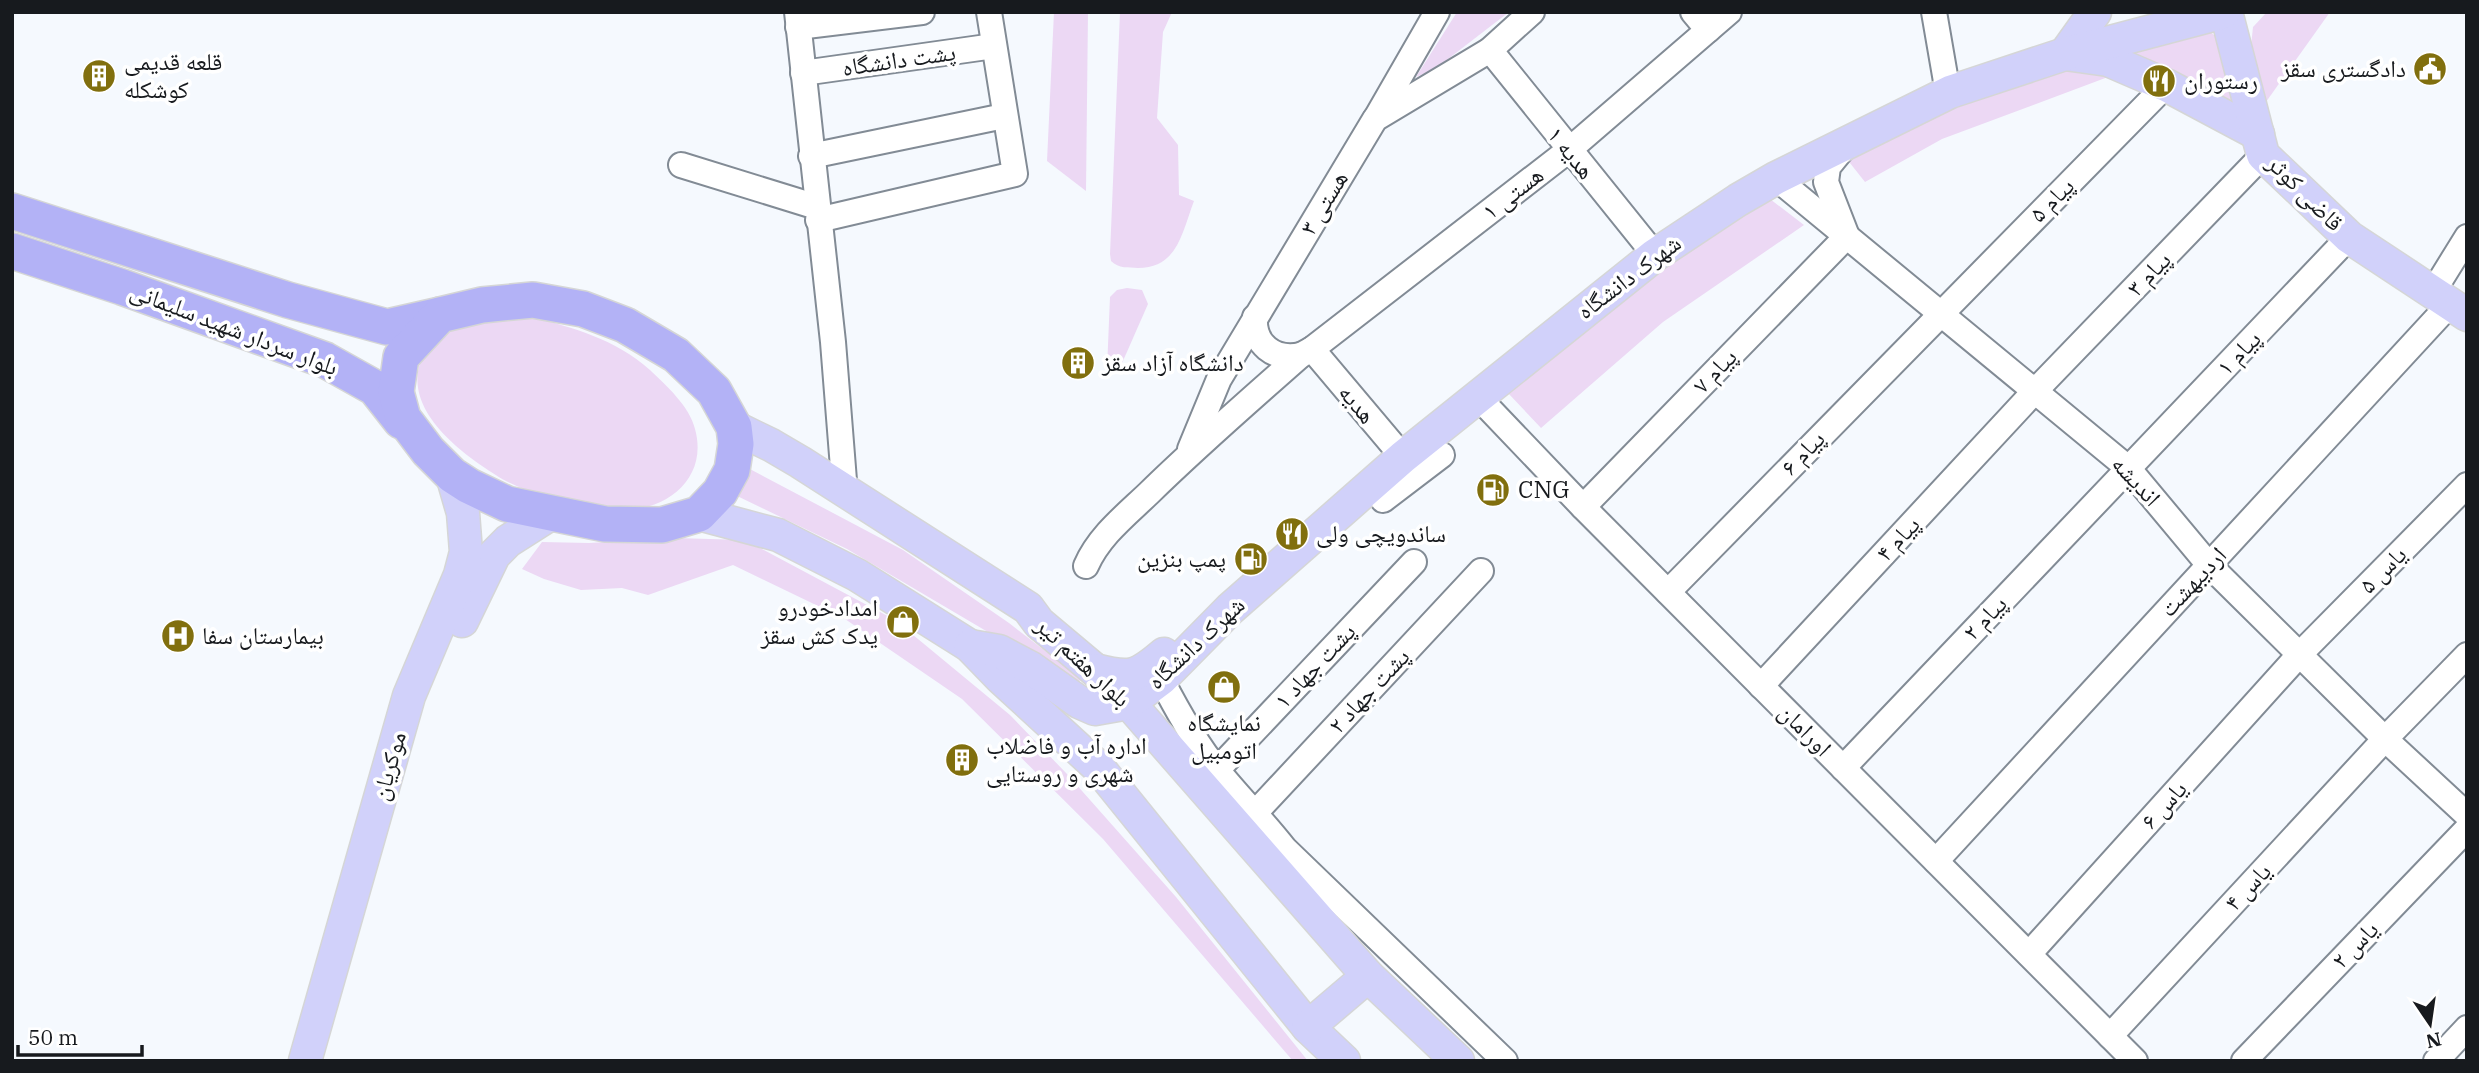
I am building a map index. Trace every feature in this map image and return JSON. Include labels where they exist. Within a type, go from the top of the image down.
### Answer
[{"type":"highway","name":"بلوار سردار شهید سلیمانی","points":[[12,211],[288,300],[387,327],[482,305],[533,300],[583,309],[625,326],[676,355],[714,391],[734,427]]},
{"type":"highway","name":"بلوار سردار شهید سلیمانی","points":[[12,251],[122,287],[325,360],[375,388],[440,463]]},
{"type":"highway","points":[[440,315],[401,357],[396,392],[403,418],[440,463],[469,486],[507,504],[605,524],[662,525],[698,514],[720,492],[732,470],[736,444],[734,427]]},
{"type":"main road","points":[[2069,47],[2095,12]]},
{"type":"main road","points":[[2069,47],[2173,12]]},
{"type":"main road","name":"شهرک دانشگاه","points":[[1129,703],[1168,672],[1230,609],[1399,454],[1477,396],[1650,250],[1776,178],[1846,145],[1947,86],[2069,47],[2225,12]]},
{"type":"main road","name":"قاضی کوثر","points":[[2225,12],[2261,145],[2350,237],[2450,303]]},
{"type":"main road","points":[[2069,47],[2108,60],[2165,85],[2261,145]]},
{"type":"main road","points":[[1095,670],[1122,677],[1140,673],[1245,578],[1650,250],[1757,175],[1853,124],[1947,86]]},
{"type":"main road","name":"بلوار هفتم تیر","points":[[734,427],[771,445],[1028,608],[1039,623],[1129,703],[1368,976],[1458,1061]]},
{"type":"main road","name":"موکریان","points":[[305,1061],[409,696],[460,575],[466,552],[463,513],[440,463]]},
{"type":"main road","points":[[322,1061],[409,765],[443,660],[494,555],[508,541],[552,513]]},
{"type":"main road","points":[[698,514],[778,534],[858,575],[970,646],[1098,767],[1308,1027],[1344,1061]]},
{"type":"main road","points":[[970,646],[999,651],[1031,668],[1079,702],[1096,709],[1129,703]]},
{"type":"main road","points":[[1308,1027],[1368,976]]},
{"type":"street","name":"پشت دانشگاه","points":[[797,20],[922,12]]},
{"type":"street","points":[[681,165],[818,214],[1015,174],[989,12]]},
{"type":"street","points":[[1375,119],[1437,12]]},
{"type":"street","name":"هستی ۳","points":[[1187,456],[1219,379],[1375,119],[1490,50],[1532,12]]},
{"type":"street","name":"هستی ۱","points":[[1086,566],[1091,553],[1106,534],[1187,456],[1306,352],[1569,150],[1700,21],[1729,12]]},
{"type":"street","points":[[1934,12],[1947,86]]},
{"type":"street","points":[[797,20],[833,342],[845,493]]},
{"type":"street","name":"پشت دانشگاه","points":[[803,74],[994,46]]},
{"type":"street","name":"هدیه ۱","points":[[1490,50],[1650,250]]},
{"type":"street","name":"پیام ۵","points":[[1939,314],[2165,85]]},
{"type":"street","points":[[811,156],[1004,116]]},
{"type":"street","points":[[1846,145],[1828,167],[1826,182],[1847,236]]},
{"type":"street","name":"پیام ۳","points":[[2034,392],[2261,145]]},
{"type":"street","name":"اندیشه","points":[[1776,178],[2128,468],[2209,565],[2385,739],[2467,815]]},
{"type":"street","name":"پیام ۷","points":[[1583,507],[1847,236]]},
{"type":"street","name":"پیام ۱","points":[[2128,468],[2350,237]]},
{"type":"street","name":"اردیبهشت","points":[[1936,861],[2450,303],[2467,237]]},
{"type":"street","name":"پیام ۶","points":[[1668,592],[1939,314]]},
{"type":"street","points":[[1255,317],[1256,331],[1268,350],[1284,357],[1306,352]]},
{"type":"street","name":"هدیه","points":[[1306,352],[1399,454]]},
{"type":"street","name":"پیام ۴","points":[[1761,686],[2034,392]]},
{"type":"street","name":"اورامان","points":[[1477,396],[1583,507],[2135,1061]]},
{"type":"street","points":[[1383,500],[1442,455]]},
{"type":"street","name":"پیام ۲","points":[[1843,768],[2128,468]]},
{"type":"street","name":"یاس ۵","points":[[2299,655],[2467,485]]},
{"type":"street","name":"پشت جهاد ۱","points":[[1217,770],[1413,562]]},
{"type":"street","name":"پشت جهاد ۲","points":[[1256,813],[1481,570]]},
{"type":"street","name":"یاس ۶","points":[[2029,954],[2299,655]]},
{"type":"street","name":"یاس ۴","points":[[2110,1036],[2385,739],[2467,655]]},
{"type":"street","points":[[1168,672],[1173,701],[1217,770],[1286,849],[1505,1061]]},
{"type":"street","name":"یاس ۲","points":[[2244,1061],[2467,829]]},
{"type":"street","points":[[2436,1061],[2467,1028]]},
{"type":"shaded area","points":[[1054,12],[1088,12],[1086,191],[1047,161]]},
{"type":"shaded area","points":[[1120,12],[1172,12],[1163,32],[1157,118],[1178,145],[1179,195],[1194,201],[1182,236],[1170,255],[1162,262],[1138,268],[1117,265],[1111,261],[1110,254]]},
{"type":"shaded area","points":[[1457,12],[1509,12],[1435,69],[1416,77]]},
{"type":"shaded area","points":[[2267,12],[2330,12],[2261,109],[2251,46],[2253,27]]},
{"type":"shaded area","points":[[2207,29],[2216,37],[2237,109],[2120,51]]},
{"type":"shaded area","points":[[2075,59],[2116,74],[1942,139],[1865,182],[1846,158],[1950,107]]},
{"type":"shaded area","points":[[1770,199],[1804,225],[1663,322],[1541,428],[1508,393],[1594,319],[1705,238]]},
{"type":"shaded area","points":[[1117,290],[1142,290],[1148,304],[1119,370],[1112,374],[1107,369],[1110,297]]},
{"type":"shaded area","points":[[530,316],[608,342],[650,370],[677,397],[692,421],[698,448],[695,465],[676,492],[645,507],[627,510],[595,507],[543,496],[518,487],[489,471],[438,428],[426,411],[419,392],[418,372],[428,347],[443,333],[467,322]]},
{"type":"shaded area","points":[[748,468],[903,550],[1009,623],[1083,680],[1073,682],[847,549],[733,494]]},
{"type":"shaded area","points":[[675,538],[745,540],[895,620],[1010,715],[1067,774],[1176,897],[1308,1061],[1293,1061],[1103,839],[962,699],[845,619],[733,565],[648,595],[622,588],[581,590],[522,569],[542,542],[589,543]]},
{"type":"place","name":"دادگستری سقز","points":[[2430,69]]},
{"type":"place","name":"قلعه قدیمی کوشکله","points":[[99,76]]},
{"type":"place","name":"رستوران","points":[[2159,81]]},
{"type":"place","name":"دانشگاه آزاد سقز","points":[[1078,363]]},
{"type":"place","name":"CNG","points":[[1493,490]]},
{"type":"place","name":"ساندویچی ولی","points":[[1292,534]]},
{"type":"place","name":"پمپ بنزین","points":[[1251,559]]},
{"type":"place","name":"امدادخودرو یدک کش سقز","points":[[903,622]]},
{"type":"place","name":"بیمارستان سفا","points":[[178,636]]},
{"type":"place","name":"نمایشگاه اتومبیل","points":[[1224,687]]},
{"type":"place","name":"اداره آب و فاضلاب شهری و روستایی","points":[[962,760]]}]
